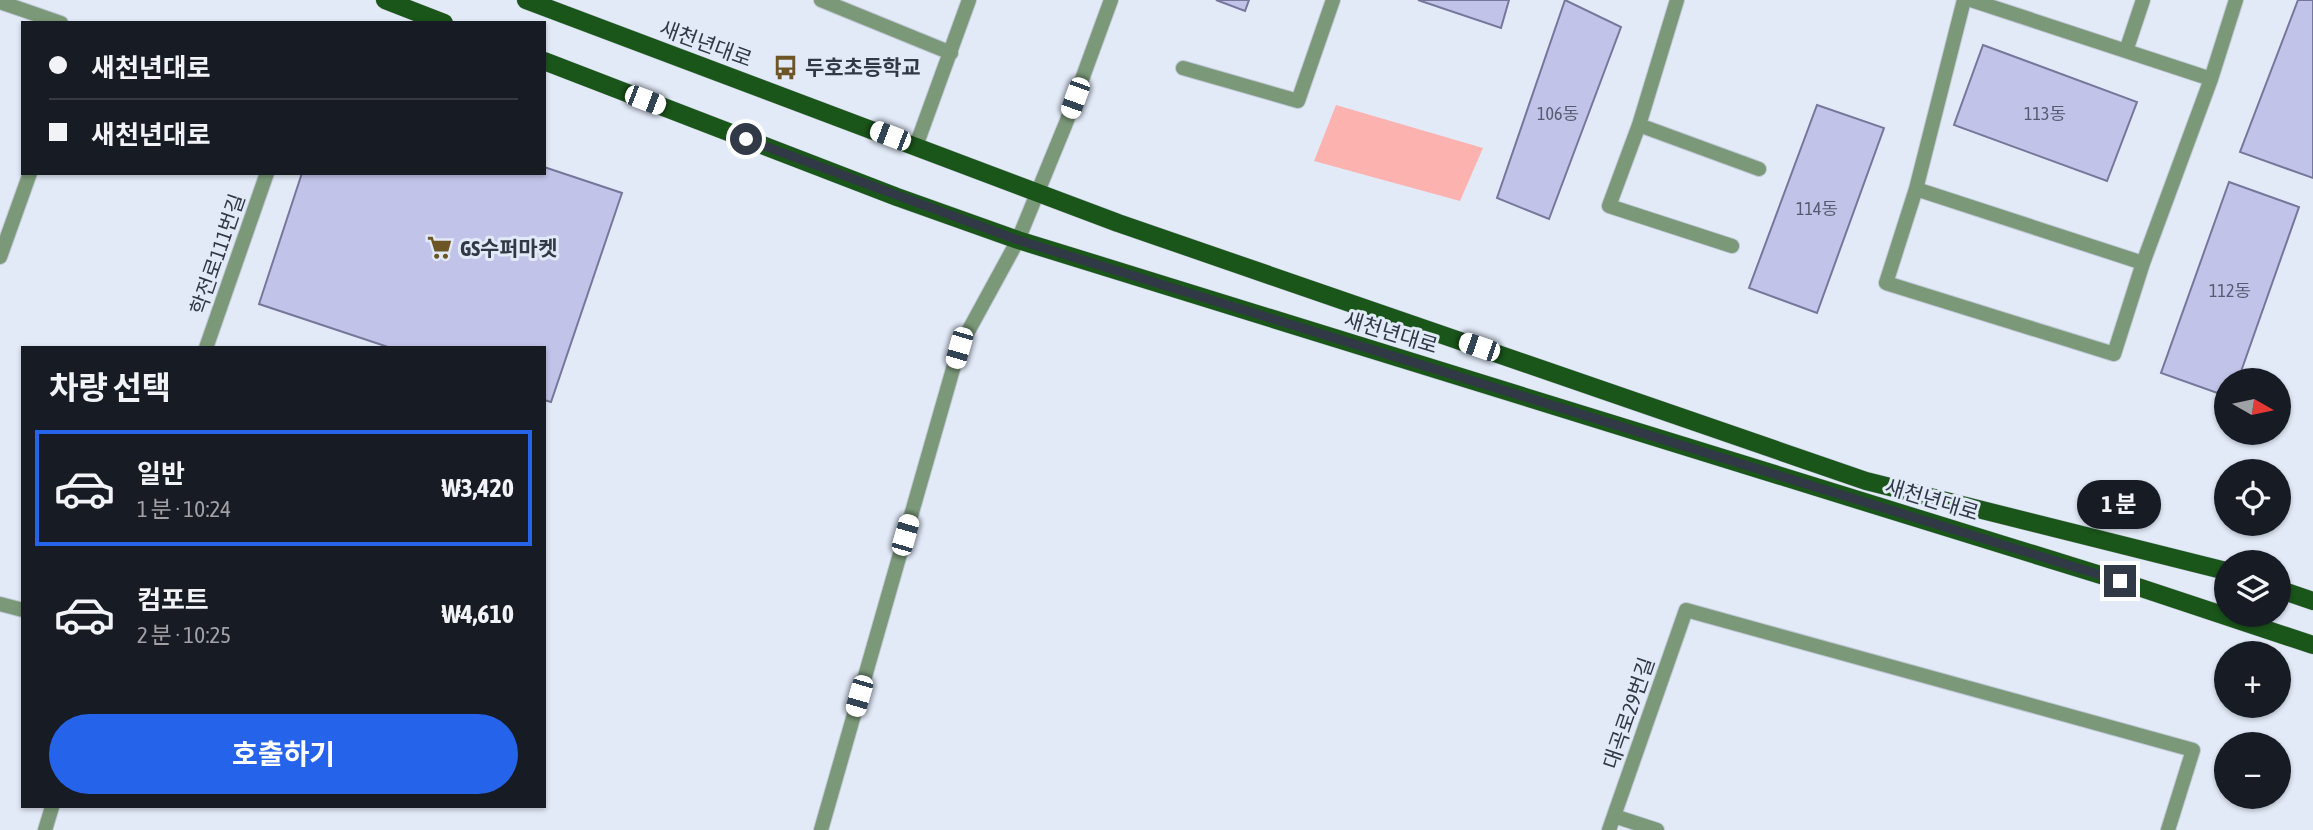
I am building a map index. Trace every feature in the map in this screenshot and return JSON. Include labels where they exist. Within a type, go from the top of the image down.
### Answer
[{"type":"main road","points":[[385,0],[439,21]]},
{"type":"main road","name":"새천년대로","points":[[526,0],[1118,223],[1866,481],[2214,568]]},
{"type":"main road","name":"새천년대로","points":[[546,62],[884,192],[1018,240],[2106,577],[2313,645]]},
{"type":"main road","points":[[2291,593],[2313,601]]},
{"type":"street","points":[[821,0],[951,53]]},
{"type":"street","points":[[916,146],[969,0]]},
{"type":"street","points":[[821,830],[959,348],[1018,240],[1111,0]]},
{"type":"street","points":[[1183,68],[1297,101],[1334,0]]},
{"type":"street","points":[[1677,0],[1639,125],[1609,206],[1732,246]]},
{"type":"street","points":[[1964,0],[1916,189],[1886,283],[2114,354],[2143,263],[2211,79],[2236,0]]},
{"type":"street","points":[[1971,0],[2211,79]]},
{"type":"street","points":[[2126,51],[2143,0]]},
{"type":"street","points":[[0,2],[55,21]]},
{"type":"street","points":[[1639,125],[1759,169]]},
{"type":"street","points":[[0,257],[29,175]]},
{"type":"street","name":"학전로111번길","points":[[207,346],[266,175]]},
{"type":"street","points":[[1916,189],[2143,263]]},
{"type":"street","points":[[0,604],[21,609]]},
{"type":"street","name":"대곡로29번길","points":[[1612,823],[1686,610],[2193,750],[2168,830]]},
{"type":"street","points":[[45,830],[52,808]]},
{"type":"street","points":[[1612,823],[1657,830]]},
{"type":"shaded area","points":[[1336,105],[1483,148],[1460,201],[1314,161]]},
{"type":"building","points":[[1216,0],[1249,0],[1245,11]]},
{"type":"building","points":[[1418,0],[1509,0],[1501,28]]},
{"type":"building","points":[[1565,0],[1621,27],[1549,219],[1497,198]]},
{"type":"building","points":[[2298,0],[2313,0],[2313,178],[2240,152]]},
{"type":"building","points":[[1983,45],[2137,102],[2107,181],[1954,125]]},
{"type":"building","points":[[1817,105],[1884,128],[1817,313],[1749,288]]},
{"type":"building","name":"GS수퍼마켓","points":[[546,168],[622,193],[551,402],[546,401],[546,346],[385,346],[259,304],[301,175],[546,175]]},
{"type":"building","points":[[2229,182],[2299,207],[2242,368],[2214,368],[2214,392],[2161,373]]},
{"type":"place","name":"두호초등학교","points":[[785,67]]},
{"type":"place","name":"GS수퍼마켓","points":[[440,248]]},
{"type":"route","points":[[746,139],[1018,240],[2120,581]]}]
